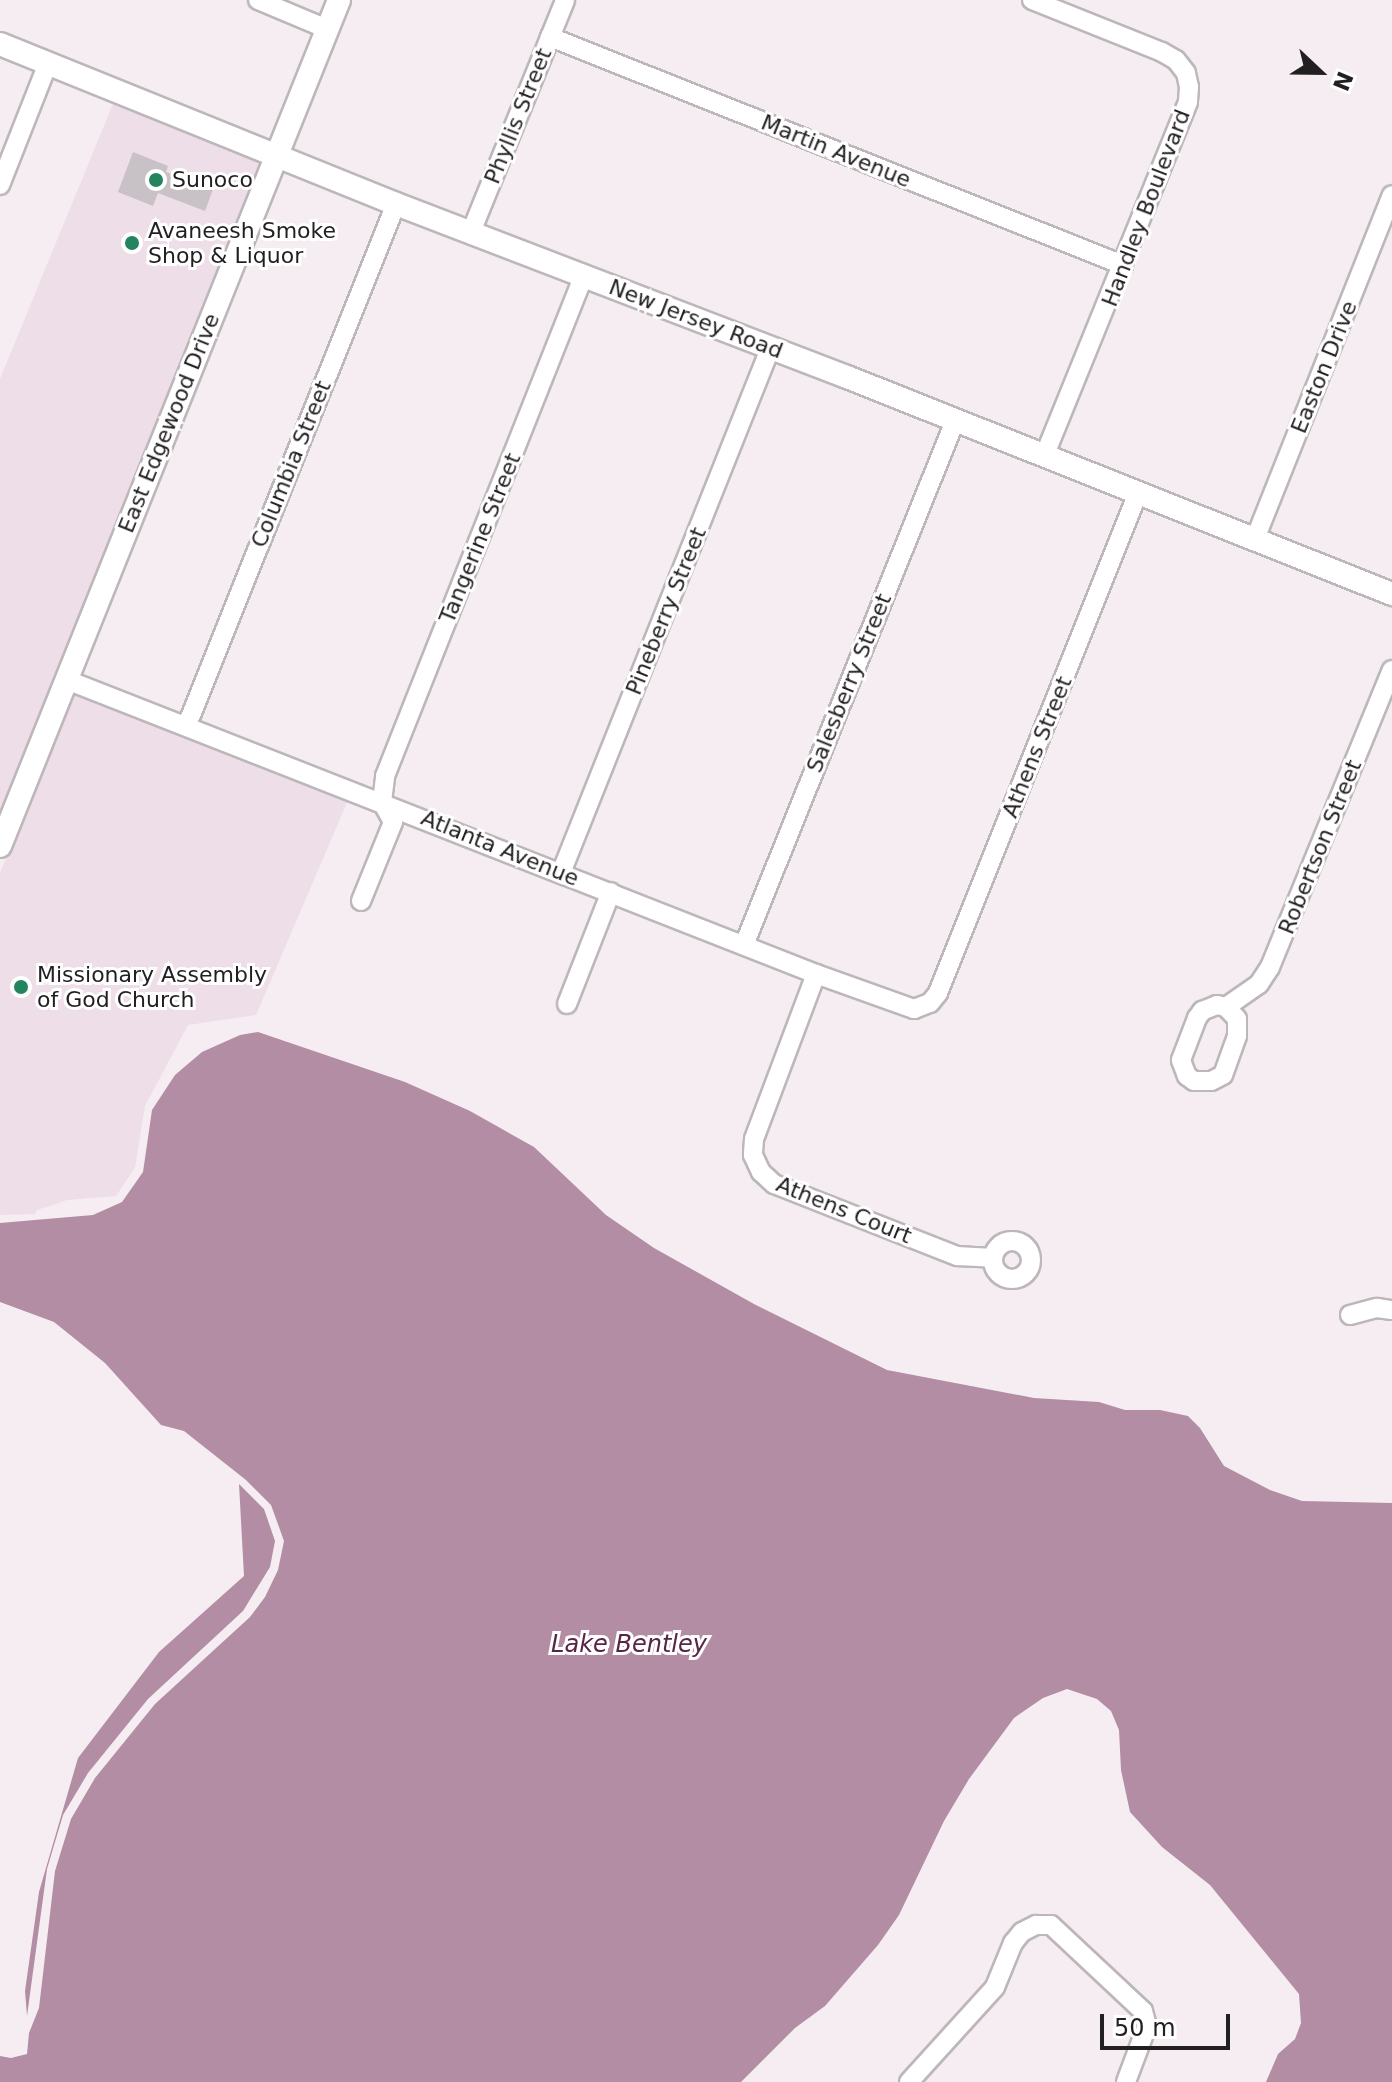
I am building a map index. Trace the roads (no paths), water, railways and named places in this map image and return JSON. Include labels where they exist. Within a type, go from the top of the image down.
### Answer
[{"type":"street","points":[[258,0],[327,29]]},
{"type":"street","name":"East Edgewood Drive","points":[[0,846],[339,0]]},
{"type":"street","name":"Phyllis Street","points":[[471,232],[565,0]]},
{"type":"street","name":"Handley Boulevard","points":[[1032,0],[1176,60],[1186,73],[1188,102],[1045,455]]},
{"type":"street","name":"Martin Avenue","points":[[550,37],[1123,265]]},
{"type":"street","name":"New Jersey Road","points":[[0,44],[396,204],[1045,455],[1392,594]]},
{"type":"street","points":[[0,185],[48,63]]},
{"type":"street","name":"Easton Drive","points":[[1255,539],[1392,195]]},
{"type":"street","name":"Columbia Street","points":[[187,725],[396,204]]},
{"type":"street","name":"Tangerine Street","points":[[361,901],[393,822],[382,802],[385,776],[584,275]]},
{"type":"street","name":"Pineberry Street","points":[[561,873],[770,349]]},
{"type":"street","name":"Salesberry Street","points":[[744,945],[955,421]]},
{"type":"street","name":"Athens Street","points":[[932,1000],[938,993],[1138,493]]},
{"type":"street","name":"Robertson Street","points":[[1226,1007],[1259,984],[1270,967],[1392,670]]},
{"type":"street","name":"Atlanta Avenue","points":[[67,680],[816,974],[914,1009],[932,1000]]},
{"type":"street","points":[[567,1004],[611,892]]},
{"type":"street","name":"Athens Court","points":[[816,974],[757,1126],[753,1155],[761,1172],[774,1184],[957,1256],[993,1258]]},
{"type":"street","points":[[1350,1315],[1377,1308],[1392,1310]]},
{"type":"street","points":[[909,2082],[995,1987],[1013,1943],[1022,1932],[1036,1925],[1051,1925],[1143,2011],[1147,2026],[1126,2082]]},
{"type":"water","name":"Lake Bentley","points":[[258,1032],[405,1082],[470,1111],[534,1147],[606,1215],[654,1248],[754,1304],[887,1370],[1034,1398],[1099,1402],[1125,1410],[1160,1410],[1188,1416],[1200,1428],[1224,1466],[1270,1490],[1302,1501],[1392,1503],[1392,2082],[1266,2082],[1278,2054],[1295,2039],[1301,2023],[1299,1994],[1210,1885],[1162,1847],[1130,1812],[1121,1770],[1119,1730],[1111,1711],[1097,1699],[1067,1689],[1043,1698],[1014,1718],[969,1779],[944,1821],[899,1915],[878,1945],[825,2006],[795,2028],[741,2082],[0,2082],[0,2056],[11,2058],[27,2054],[29,2033],[39,2008],[55,1871],[71,1819],[95,1778],[155,1704],[250,1617],[265,1597],[278,1570],[284,1541],[271,1505],[246,1480],[184,1431],[161,1425],[105,1363],[54,1322],[0,1302],[0,1223],[93,1215],[122,1202],[143,1172],[152,1110],[175,1075],[202,1052],[240,1035]]},
{"type":"water","points":[[239,1484],[264,1509],[275,1541],[270,1567],[243,1611],[148,1699],[88,1773],[63,1815],[47,1869],[27,2016],[25,1991],[39,1892],[78,1758],[159,1652],[244,1576]]},
{"type":"place","name":"Sunoco","points":[[156,180]]},
{"type":"place","name":"Avaneesh Smoke Shop & Liquor","points":[[132,243]]},
{"type":"place","name":"Missionary Assembly of God Church","points":[[21,987]]}]
